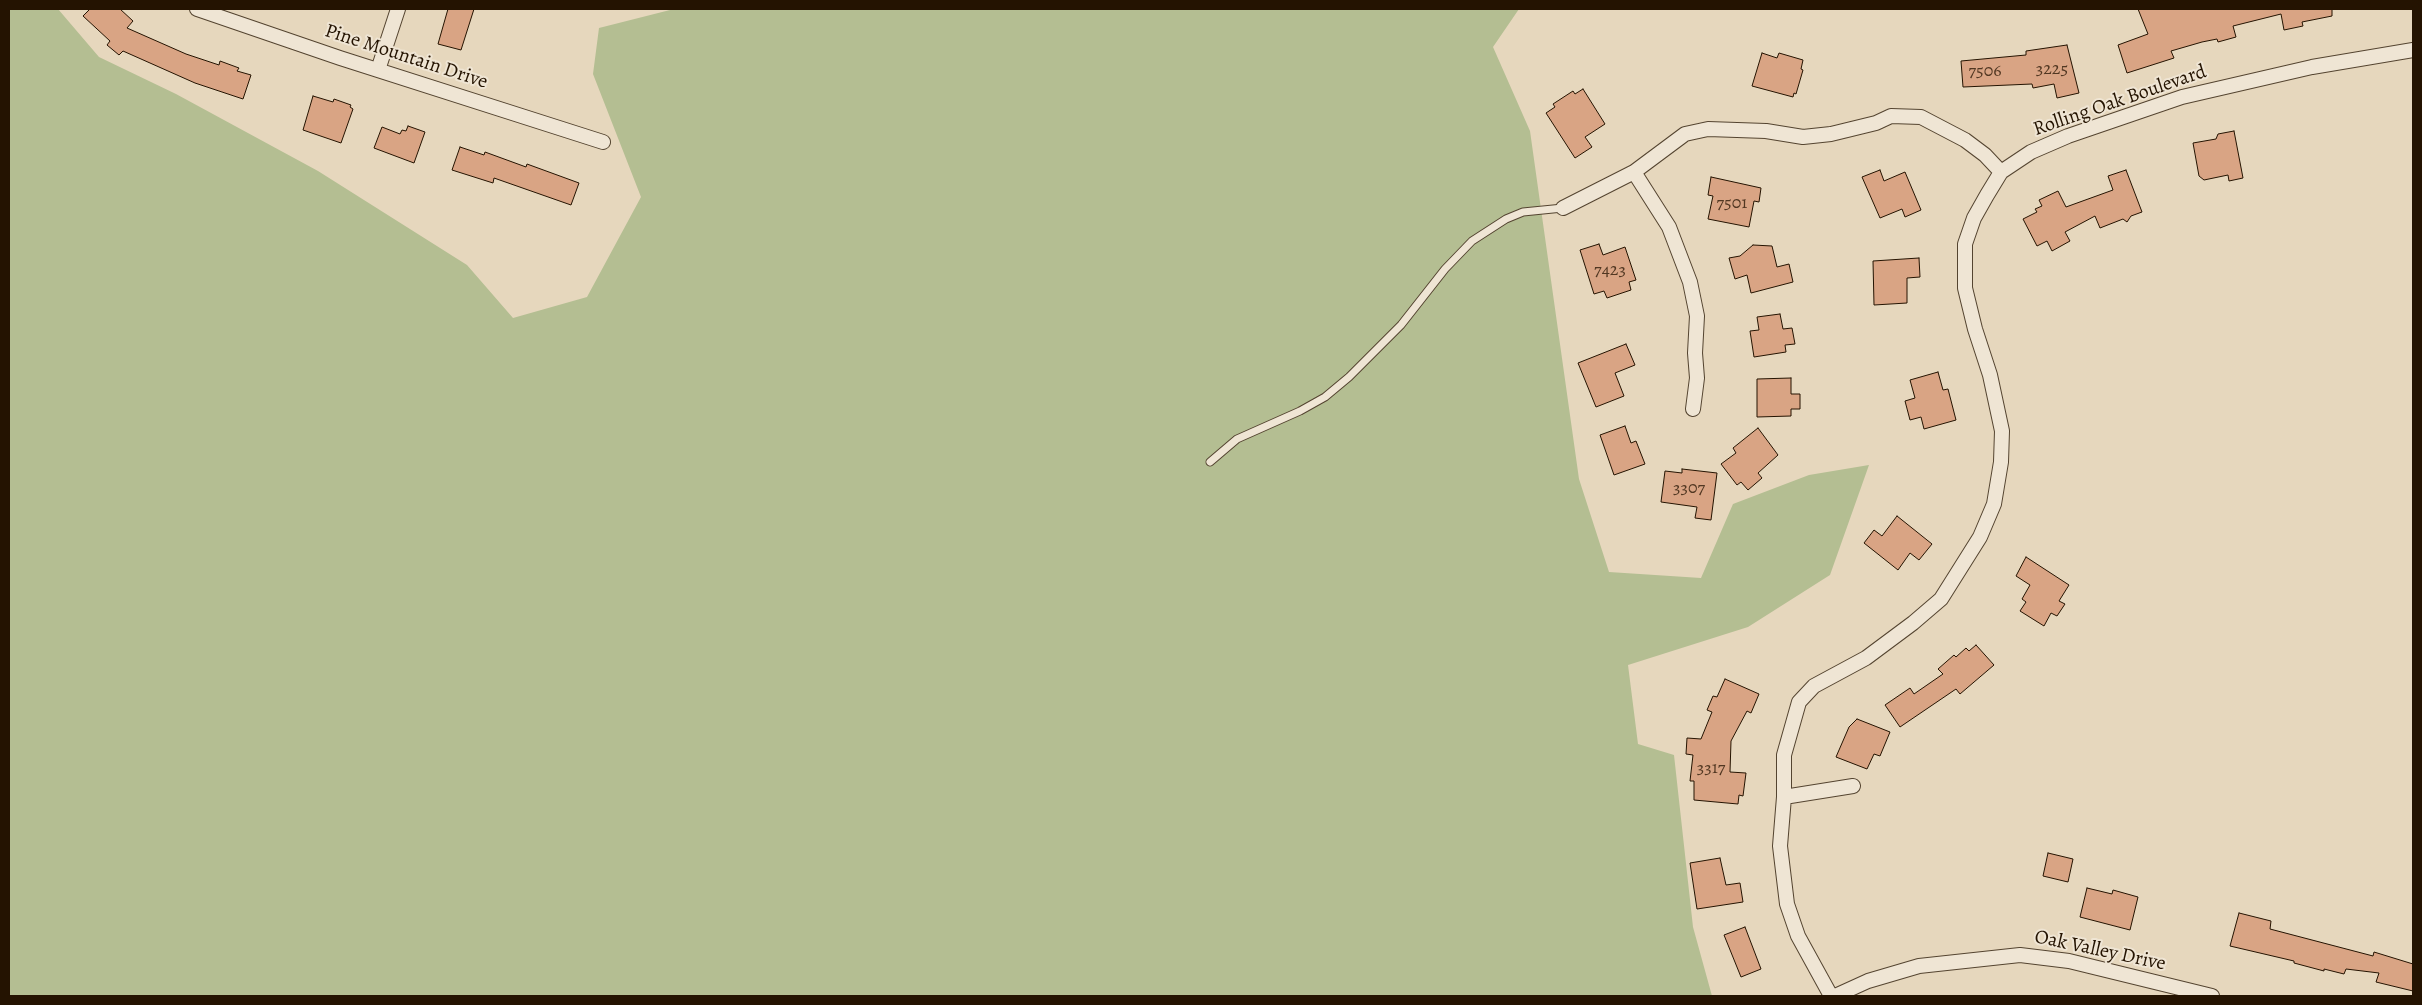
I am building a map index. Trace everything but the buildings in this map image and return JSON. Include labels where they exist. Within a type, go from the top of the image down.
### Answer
[{"type":"street","name":"Pine Mountain Drive","points":[[197,9],[378,70],[603,142]]},
{"type":"street","points":[[378,70],[398,9]]},
{"type":"street","name":"Rolling Oak Boulevard","points":[[1831,996],[1798,936],[1787,904],[1780,846],[1784,797],[1784,755],[1799,702],[1814,686],[1866,658],[1913,624],[1941,599],[1980,537],[1994,504],[2001,462],[2002,432],[1990,375],[1975,329],[1966,288],[1965,244],[1974,218],[2002,172],[2031,152],[2068,136],[2182,97],[2312,67],[2413,50]]},
{"type":"street","points":[[1563,208],[1634,172],[1685,134],[1708,129],[1766,131],[1804,137],[1832,134],[1876,124],[1891,116],[1921,117],[1965,140],[1985,155],[2002,172]]},
{"type":"street","points":[[1634,172],[1669,227],[1690,282],[1696,316],[1695,353],[1698,378],[1693,410]]},
{"type":"street","points":[[1784,797],[1853,786]]},
{"type":"street","name":"Oak Valley Drive","points":[[1835,996],[1868,980],[1919,966],[2020,955],[2069,961],[2212,996]]},
{"type":"lane","points":[[1210,462],[1237,439],[1300,411],[1325,396],[1349,377],[1401,325],[1445,269],[1472,241],[1506,219],[1523,212],[1563,208]]},
{"type":"green space","points":[[9,9],[58,9],[99,57],[176,94],[318,171],[467,265],[513,318],[587,297],[641,197],[593,74],[599,28],[674,9],[1519,9],[1493,47],[1530,131],[1579,479],[1609,572],[1701,578],[1733,504],[1809,475],[1869,465],[1830,575],[1748,627],[1628,665],[1638,744],[1674,755],[1693,927],[1712,996],[9,996]]}]
